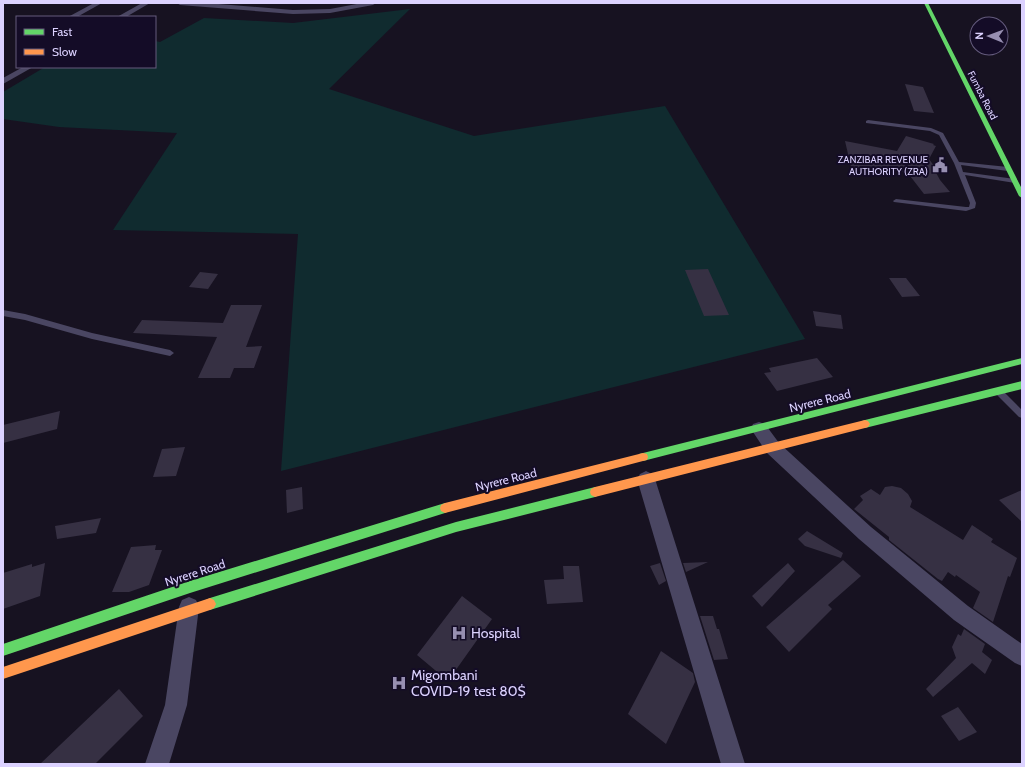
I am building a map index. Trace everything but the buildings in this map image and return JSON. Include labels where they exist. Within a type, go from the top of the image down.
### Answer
[{"type":"main road","name":"Fumba Road","points":[[926,3],[1022,196]]},
{"type":"main road","name":"Nyrere Road","points":[[3,650],[190,587],[450,506],[759,429],[1022,361]]},
{"type":"main road","points":[[3,673],[189,611],[456,526],[646,480],[1022,385]]},
{"type":"street","points":[[74,16],[99,3]]},
{"type":"street","points":[[123,16],[147,3]]},
{"type":"street","points":[[180,3],[293,12],[330,11],[373,3]]},
{"type":"street","points":[[3,81],[26,68]]},
{"type":"street","points":[[759,429],[773,448],[865,533],[961,613],[1022,656]]},
{"type":"street","points":[[646,480],[733,764]]},
{"type":"street","points":[[157,764],[176,705],[189,611],[190,587]]},
{"type":"lane","points":[[868,122],[937,131],[943,136],[957,163],[973,203],[972,208],[966,209],[896,201]]},
{"type":"lane","points":[[957,163],[1008,169]]},
{"type":"lane","points":[[960,173],[1015,181]]},
{"type":"lane","points":[[3,313],[25,317],[92,336],[170,353]]},
{"type":"lane","points":[[998,392],[1022,415]]},
{"type":"green space","points":[[410,9],[329,89],[474,136],[665,106],[805,339],[281,471],[298,234],[113,230],[177,133],[59,127],[3,119],[3,92],[43,68],[156,68],[156,41],[160,42],[204,18],[293,23]]},
{"type":"traffic: fast","points":[[926,3],[1022,196]]},
{"type":"traffic: fast","points":[[643,457],[1022,361]]},
{"type":"traffic: fast","points":[[865,424],[1022,385]]},
{"type":"traffic: fast","points":[[210,604],[456,527],[595,492]]},
{"type":"traffic: fast","points":[[3,650],[190,587],[445,508]]},
{"type":"traffic: slow","points":[[595,492],[865,424]]},
{"type":"traffic: slow","points":[[445,508],[643,457]]},
{"type":"traffic: slow","points":[[3,673],[210,604]]},
{"type":"place","name":"ZANZIBAR REVENUE AUTHORITY (ZRA)","points":[[940,165]]},
{"type":"place","name":"Hospital","points":[[459,633]]},
{"type":"place","name":"Migombani COVID-19 test 80$","points":[[399,683]]}]
